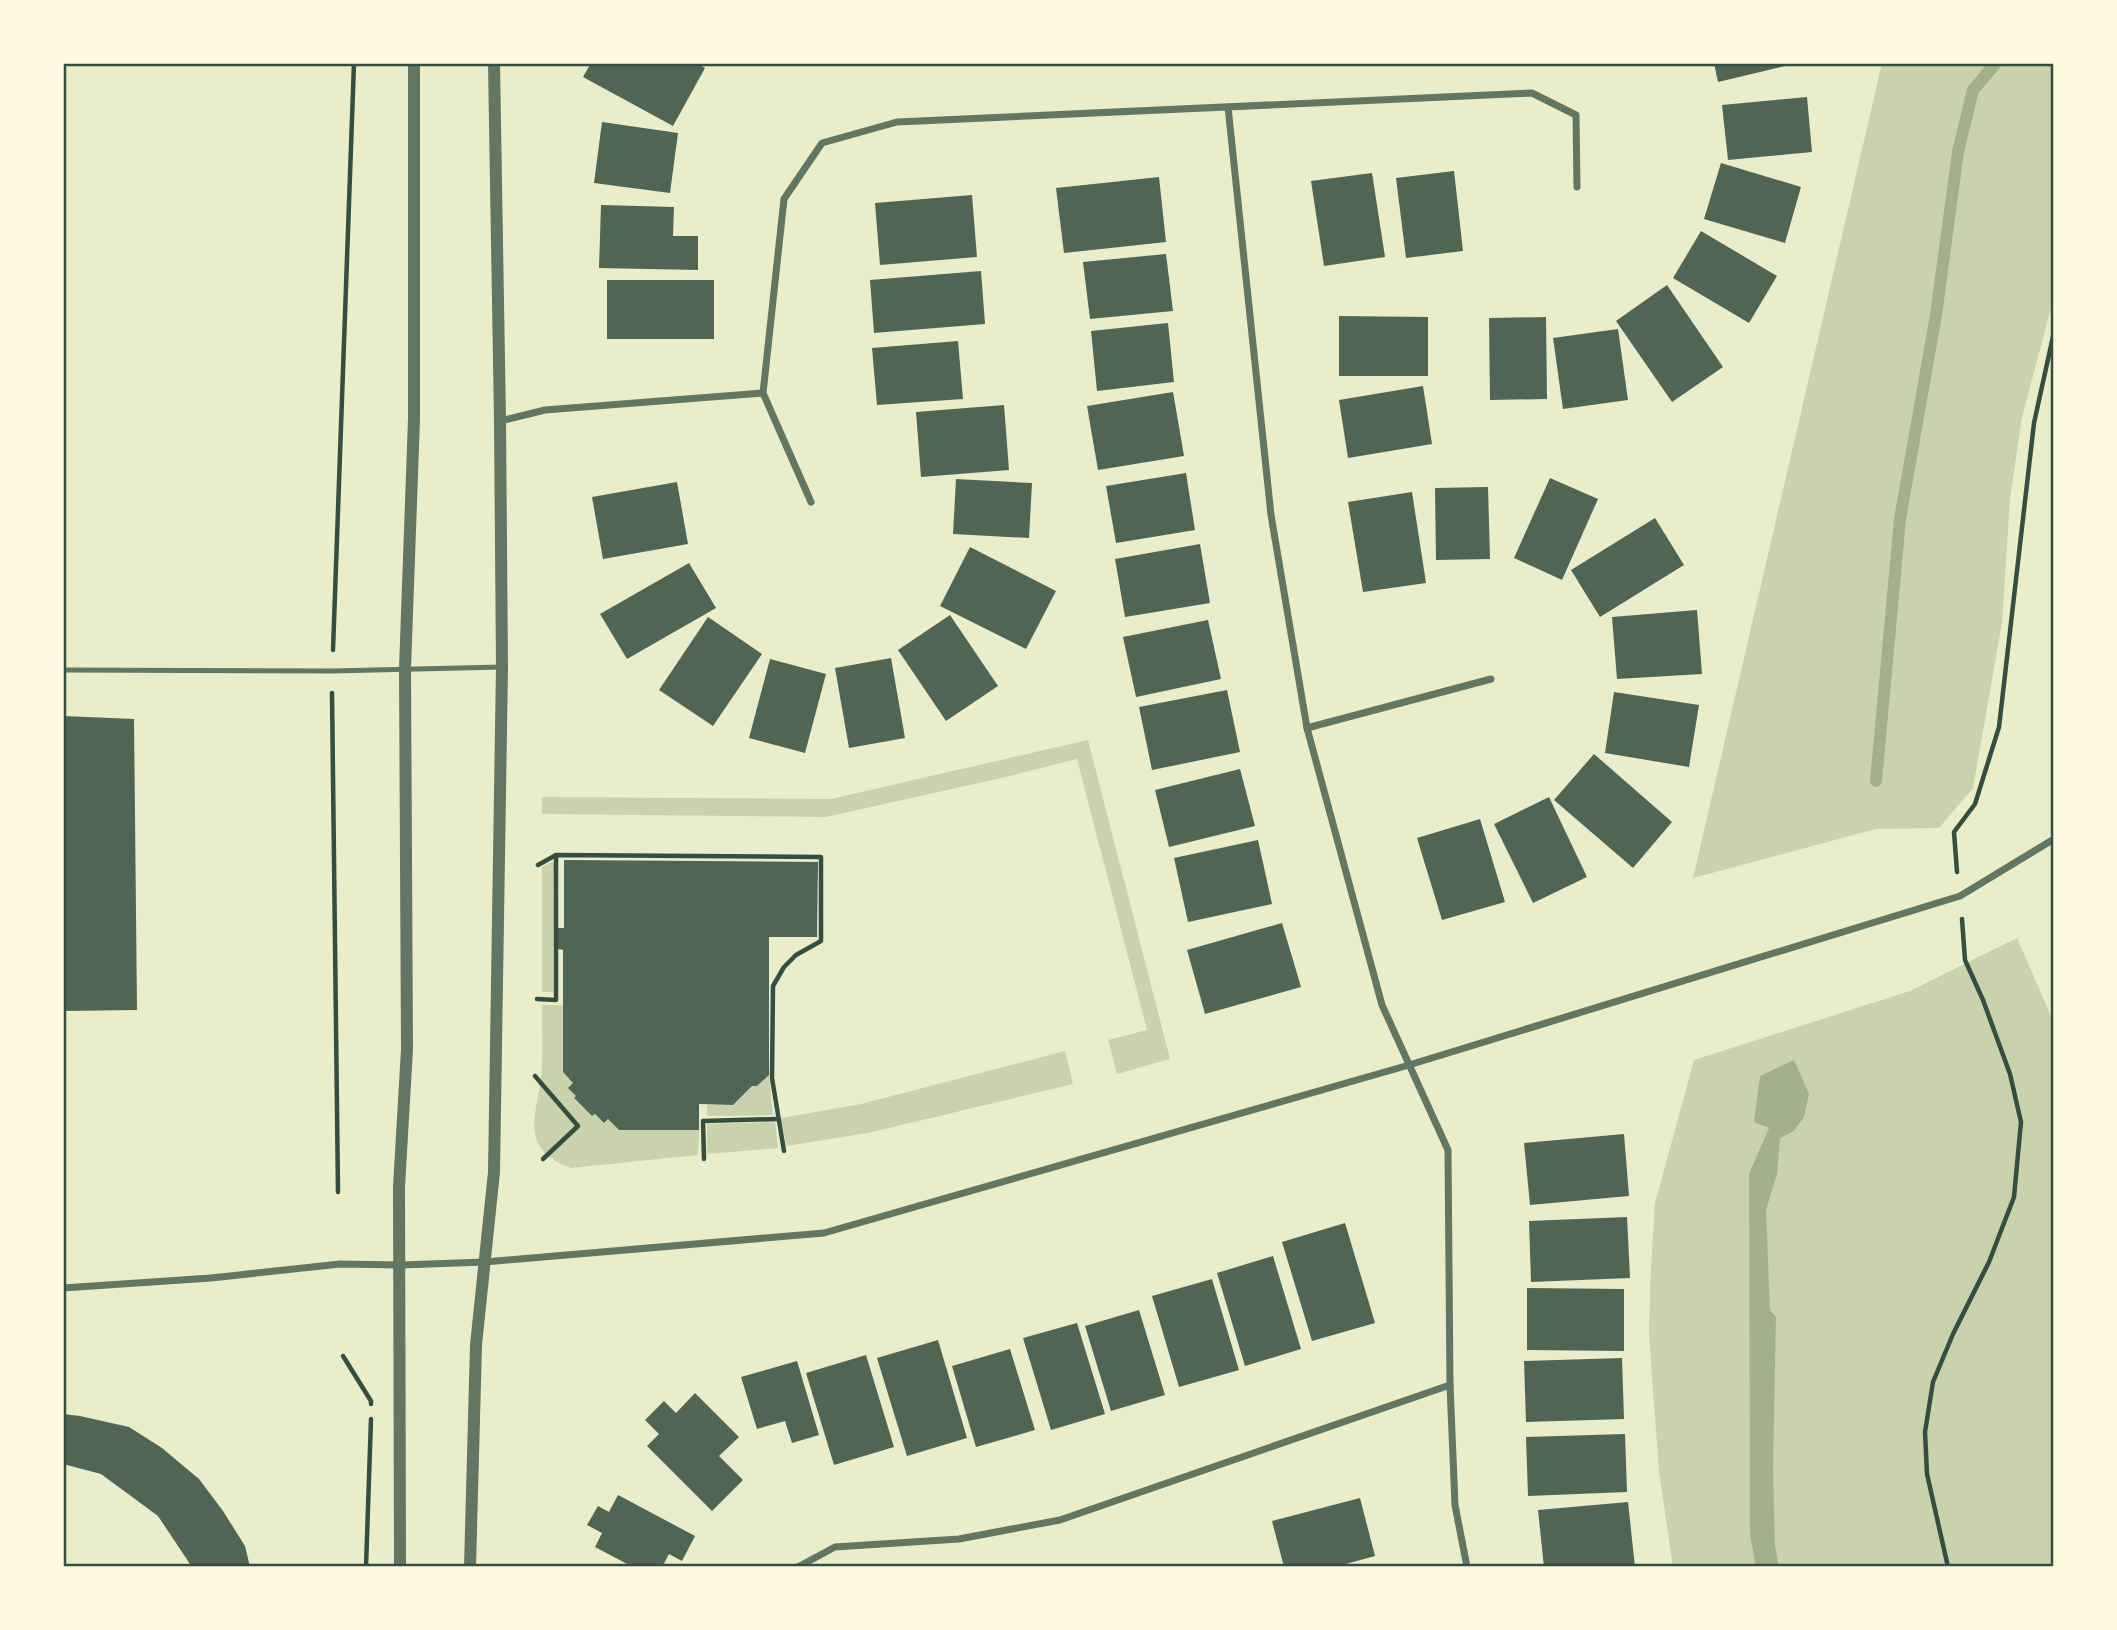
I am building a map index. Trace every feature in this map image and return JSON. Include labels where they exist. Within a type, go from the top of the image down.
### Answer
[{"type":"street","points":[[400,1567],[399,1187],[407,1049],[405,669],[414,419],[414,63]]},
{"type":"street","points":[[470,1567],[476,1345],[494,1172],[502,667],[494,63]]},
{"type":"street","points":[[811,502],[763,393],[784,200],[822,143],[897,122],[1532,93],[1576,115],[1577,187]]},
{"type":"street","points":[[1228,107],[1271,515],[1307,728],[1382,1004],[1448,1150],[1450,1385],[1455,1504],[1467,1567]]},
{"type":"street","points":[[500,421],[545,410],[763,393]]},
{"type":"street","points":[[1307,728],[1491,679]]},
{"type":"street","points":[[63,1288],[211,1278],[340,1264],[485,1262],[824,1233],[1409,1065],[1960,896],[2054,839]]},
{"type":"street","points":[[798,1567],[835,1546],[960,1539],[1060,1520],[1450,1385]]},
{"type":"lane","points":[[63,670],[332,671],[502,667]]},
{"type":"path","points":[[338,1192],[332,671],[354,63]]},
{"type":"path","points":[[1948,1567],[1927,1475],[1925,1432],[1933,1382],[1953,1334],[1989,1262],[2014,1197],[2021,1122],[2010,1074],[1965,960],[1954,832],[1975,804],[1999,727],[2034,423],[2054,332]]},
{"type":"path","points":[[538,865],[556,855],[821,857],[821,941],[796,955],[783,967],[773,986],[772,1078],[784,1151]]},
{"type":"path","points":[[537,999],[556,1000],[556,855]]},
{"type":"path","points":[[535,1076],[578,1126],[543,1159]]},
{"type":"path","points":[[704,1159],[704,1121],[778,1119]]},
{"type":"path","points":[[344,1356],[371,1401],[366,1567]]},
{"type":"shaded area","points":[[1882,63],[2054,63],[2054,297],[2022,417],[2010,499],[2002,623],[1973,788],[1939,828],[1876,829],[1693,878]]},
{"type":"shaded area","points":[[1088,740],[1170,1059],[1117,1074],[1108,1040],[1147,1030],[1077,759],[826,817],[542,814],[542,797],[831,799]]},
{"type":"shaded area","points":[[554,861],[553,992],[542,992],[542,867]]},
{"type":"shaded area","points":[[2017,938],[2054,1023],[2054,1567],[1673,1567],[1659,1472],[1649,1335],[1650,1286],[1655,1203],[1694,1060],[1910,991]]},
{"type":"shaded area","points":[[542,1005],[563,1005],[563,1072],[573,1083],[576,1096],[574,1099],[592,1116],[595,1114],[603,1123],[608,1119],[619,1130],[699,1130],[698,1155],[571,1168],[542,1150],[534,1126],[542,1066]]},
{"type":"shaded area","points":[[1065,1051],[1073,1084],[868,1133],[786,1146],[781,1118],[861,1104]]},
{"type":"shaded area","points":[[1794,1060],[1809,1094],[1804,1117],[1794,1131],[1780,1138],[1777,1174],[1766,1210],[1770,1310],[1776,1317],[1773,1470],[1775,1547],[1779,1567],[1756,1567],[1750,1535],[1749,1174],[1769,1128],[1754,1122],[1760,1076]]},
{"type":"shaded area","points":[[769,1075],[773,1115],[707,1116],[707,1105],[733,1105],[752,1086],[757,1086]]},
{"type":"shaded area","points":[[775,1122],[778,1148],[707,1154],[707,1124]]},
{"type":"building","points":[[591,63],[697,63],[705,68],[673,126],[583,77]]},
{"type":"building","points":[[1714,63],[1794,63],[1794,64],[1718,82]]},
{"type":"building","points":[[1807,97],[1812,152],[1728,160],[1722,105]]},
{"type":"building","points":[[602,122],[678,133],[670,193],[594,183]]},
{"type":"building","points":[[1721,163],[1801,187],[1785,243],[1704,219]]},
{"type":"building","points":[[1454,171],[1463,251],[1406,258],[1396,178]]},
{"type":"building","points":[[1372,173],[1385,257],[1324,266],[1311,181]]},
{"type":"building","points":[[1159,177],[1166,242],[1064,253],[1056,188]]},
{"type":"building","points":[[972,195],[977,257],[880,265],[875,203]]},
{"type":"building","points":[[601,205],[674,207],[673,236],[698,236],[698,270],[599,268]]},
{"type":"building","points":[[1701,231],[1777,276],[1749,323],[1673,278]]},
{"type":"building","points":[[1166,254],[1173,311],[1090,319],[1083,262]]},
{"type":"building","points":[[981,271],[985,324],[874,333],[870,280]]},
{"type":"building","points":[[607,280],[714,280],[714,339],[607,339]]},
{"type":"building","points":[[1667,285],[1723,367],[1672,402],[1616,321]]},
{"type":"building","points":[[1339,316],[1428,317],[1428,376],[1339,376]]},
{"type":"building","points":[[1546,317],[1547,399],[1490,400],[1489,318]]},
{"type":"building","points":[[1168,323],[1174,382],[1097,391],[1091,331]]},
{"type":"building","points":[[1618,329],[1628,400],[1563,409],[1553,338]]},
{"type":"building","points":[[958,341],[963,399],[877,405],[872,348]]},
{"type":"building","points":[[1423,386],[1432,444],[1348,458],[1339,400]]},
{"type":"building","points":[[1173,392],[1184,456],[1098,470],[1087,406]]},
{"type":"building","points":[[1004,405],[1009,470],[921,477],[916,412]]},
{"type":"building","points":[[1186,473],[1195,530],[1116,543],[1106,486]]},
{"type":"building","points":[[1550,478],[1598,499],[1562,580],[1514,558]]},
{"type":"building","points":[[956,479],[1032,483],[1029,538],[953,534]]},
{"type":"building","points":[[677,482],[688,544],[603,559],[592,497]]},
{"type":"building","points":[[1488,487],[1490,559],[1436,560],[1435,488]]},
{"type":"building","points":[[1412,492],[1426,583],[1363,592],[1348,502]]},
{"type":"building","points":[[1655,518],[1684,565],[1600,617],[1571,570]]},
{"type":"building","points":[[1200,544],[1210,603],[1125,617],[1115,559]]},
{"type":"building","points":[[970,547],[1056,591],[1026,649],[940,606]]},
{"type":"building","points":[[689,563],[716,608],[627,659],[600,614]]},
{"type":"building","points":[[1697,610],[1702,674],[1617,679],[1612,617]]},
{"type":"building","points":[[950,615],[998,686],[946,721],[898,650]]},
{"type":"building","points":[[708,617],[762,654],[713,726],[659,690]]},
{"type":"building","points":[[1208,620],[1221,679],[1136,697],[1123,637]]},
{"type":"building","points":[[891,658],[905,738],[849,748],[835,668]]},
{"type":"building","points":[[770,659],[826,674],[805,753],[749,738]]},
{"type":"building","points":[[1227,690],[1240,752],[1152,770],[1139,707]]},
{"type":"building","points":[[1614,692],[1699,705],[1689,767],[1605,753]]},
{"type":"building","points":[[63,716],[134,719],[137,1010],[63,1011]]},
{"type":"building","points":[[1594,754],[1672,822],[1633,868],[1554,800]]},
{"type":"building","points":[[1240,769],[1255,826],[1169,847],[1155,790]]},
{"type":"building","points":[[1549,797],[1587,877],[1533,903],[1494,824]]},
{"type":"building","points":[[1480,819],[1505,902],[1442,920],[1417,838]]},
{"type":"building","points":[[1258,840],[1272,904],[1188,922],[1174,858]]},
{"type":"building","points":[[564,860],[818,862],[817,937],[769,937],[769,1075],[757,1086],[752,1086],[733,1105],[699,1104],[699,1130],[619,1130],[608,1119],[604,1123],[595,1114],[592,1116],[568,1088],[573,1083],[563,1072],[563,950],[558,949],[558,928],[564,928]]},
{"type":"building","points":[[1282,923],[1301,987],[1205,1014],[1187,950]]},
{"type":"building","points":[[1624,1134],[1629,1196],[1530,1205],[1524,1143]]},
{"type":"building","points":[[1627,1217],[1630,1278],[1531,1282],[1529,1221]]},
{"type":"building","points":[[1345,1223],[1375,1323],[1312,1341],[1282,1242]]},
{"type":"building","points":[[1273,1256],[1301,1349],[1245,1366],[1217,1273]]},
{"type":"building","points":[[1212,1279],[1239,1370],[1179,1387],[1152,1296]]},
{"type":"building","points":[[1527,1288],[1624,1289],[1624,1351],[1527,1350]]},
{"type":"building","points":[[1139,1310],[1165,1395],[1111,1411],[1085,1326]]},
{"type":"building","points":[[1077,1323],[1105,1414],[1051,1430],[1023,1338]]},
{"type":"building","points":[[938,1340],[967,1438],[907,1456],[877,1358]]},
{"type":"building","points":[[1010,1349],[1035,1430],[976,1447],[952,1366]]},
{"type":"building","points":[[866,1355],[894,1447],[834,1465],[806,1373]]},
{"type":"building","points":[[1622,1358],[1624,1419],[1526,1422],[1524,1361]]},
{"type":"building","points":[[797,1361],[819,1435],[792,1443],[785,1421],[757,1429],[741,1377]]},
{"type":"building","points":[[695,1393],[739,1437],[719,1456],[743,1480],[712,1511],[647,1446],[659,1434],[645,1420],[664,1401],[676,1413]]},
{"type":"building","points":[[63,1414],[129,1427],[162,1448],[199,1479],[223,1511],[245,1546],[250,1567],[192,1567],[158,1516],[101,1474],[63,1464]]},
{"type":"building","points":[[1625,1434],[1627,1492],[1528,1496],[1526,1437]]},
{"type":"building","points":[[618,1495],[695,1536],[682,1561],[669,1554],[662,1567],[633,1567],[595,1547],[602,1533],[587,1525],[598,1506],[609,1512]]},
{"type":"building","points":[[1360,1498],[1375,1556],[1335,1567],[1284,1567],[1272,1521]]},
{"type":"building","points":[[1628,1502],[1635,1567],[1544,1567],[1538,1510]]},
{"type":"waterway","points":[[1876,781],[1900,519],[1936,315],[1958,152],[1973,90],[1996,63]]}]
